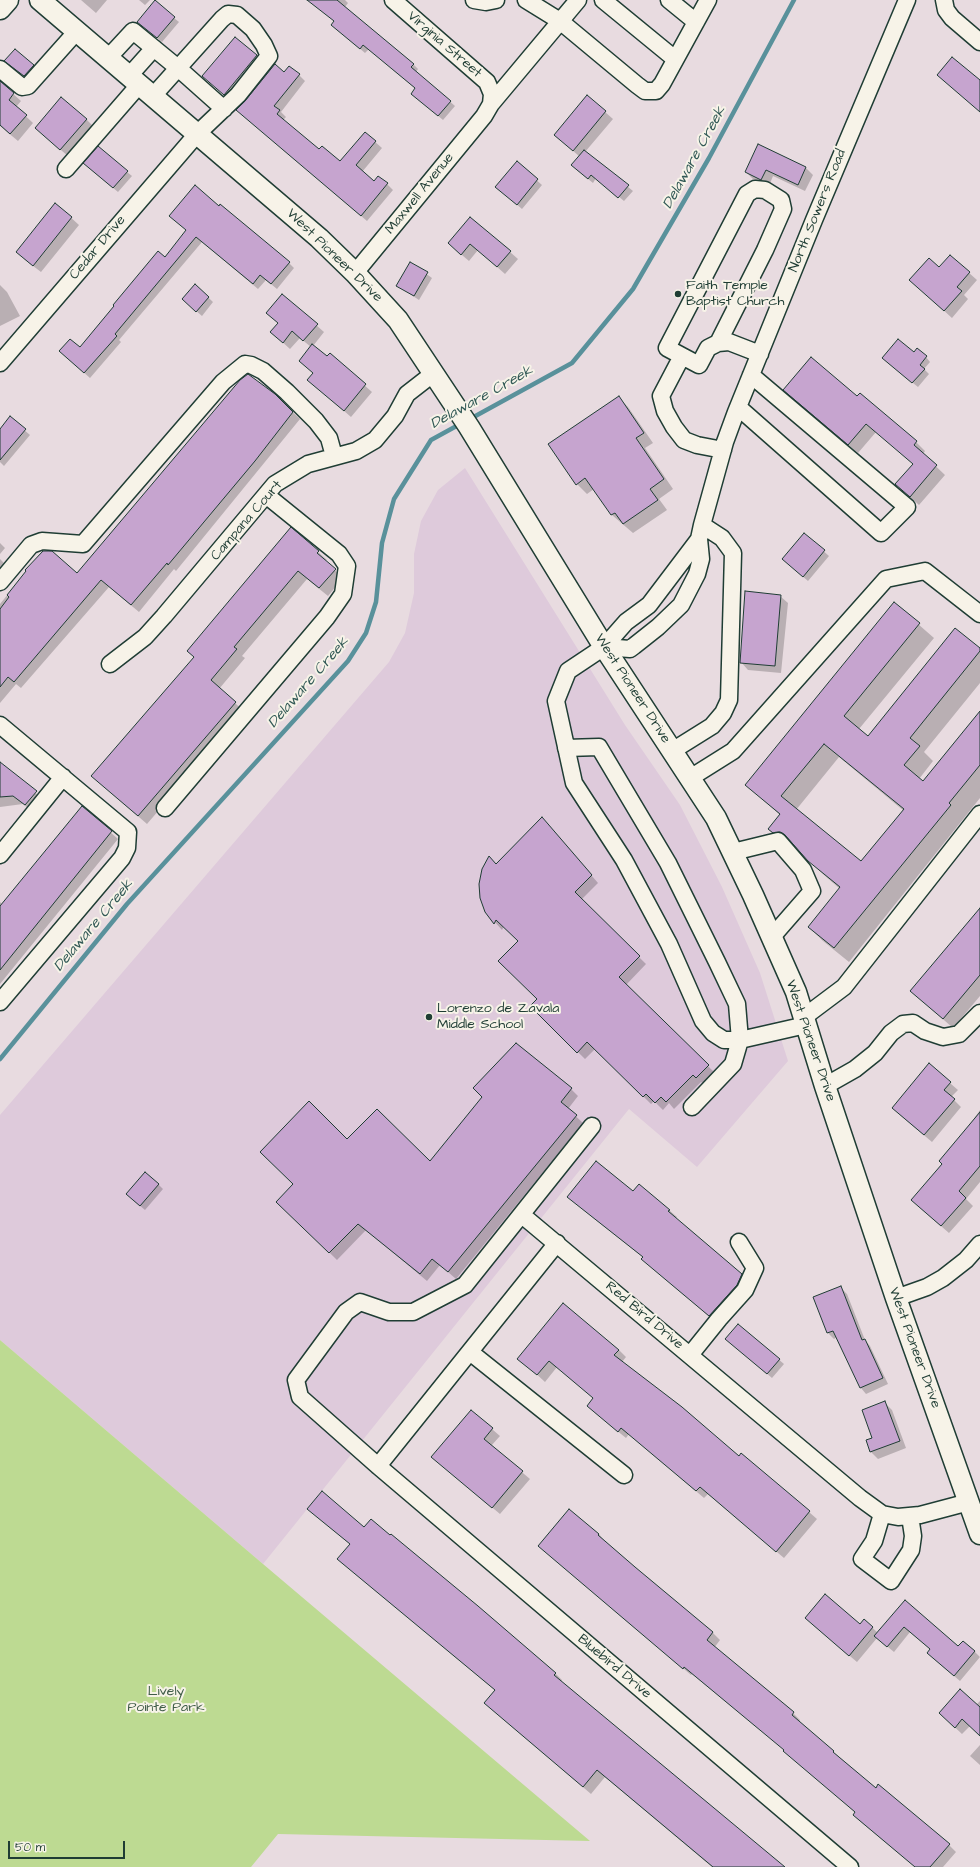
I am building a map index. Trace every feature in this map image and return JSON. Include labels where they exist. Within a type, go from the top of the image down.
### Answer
[{"type":"main road","points":[[0,9],[8,0]]},
{"type":"main road","name":"West Pioneer Drive","points":[[40,0],[319,238],[355,272],[398,320],[482,448],[604,647],[716,818],[733,852],[770,938],[796,992],[825,1086],[896,1298],[980,1534]]},
{"type":"street","name":"Virginia Street","points":[[393,0],[487,82],[492,94],[487,110]]},
{"type":"street","points":[[474,0],[486,2],[496,0]]},
{"type":"street","points":[[526,0],[560,22],[645,91],[656,91],[662,84],[708,0]]},
{"type":"street","name":"Maxwell Avenue","points":[[355,272],[578,0]]},
{"type":"street","points":[[603,0],[676,59]]},
{"type":"street","points":[[669,0],[696,22]]},
{"type":"street","name":"North Sowers Road","points":[[604,647],[630,649],[658,627],[680,605],[697,574],[702,559],[701,532],[723,450],[738,407],[906,0]]},
{"type":"street","points":[[944,0],[946,10],[952,18],[980,42]]},
{"type":"street","name":"Cedar Drive","points":[[0,363],[197,134],[238,95],[269,56],[264,45],[253,29],[238,15],[228,14],[178,68]]},
{"type":"street","points":[[0,69],[22,87],[28,86],[77,31]]},
{"type":"street","points":[[108,58],[133,31],[224,109]]},
{"type":"street","points":[[66,169],[140,85],[154,48]]},
{"type":"street","points":[[140,85],[178,68]]},
{"type":"street","points":[[718,343],[765,250],[783,209],[781,200],[765,190],[756,189],[747,194],[667,348],[699,366],[708,348],[718,343],[729,342],[760,354]]},
{"type":"street","points":[[682,356],[661,396],[665,411],[674,428],[684,440],[697,445],[723,450]]},
{"type":"street","points":[[0,582],[31,545],[42,541],[83,544],[223,382],[245,364],[251,365],[263,371],[312,416],[325,432],[334,456]]},
{"type":"street","points":[[738,407],[881,533],[907,507],[751,375]]},
{"type":"street","name":"Campana Court","points":[[110,664],[145,637],[275,484],[308,464],[356,451],[375,440],[395,416],[407,394],[438,379]]},
{"type":"street","points":[[165,808],[327,617],[343,594],[347,566],[340,554],[266,495]]},
{"type":"street","points":[[672,751],[712,726],[723,713],[729,700],[733,553],[722,538],[701,532]]},
{"type":"street","name":"North Sowers Road","points":[[604,647],[626,622],[649,604],[701,532]]},
{"type":"street","points":[[690,778],[733,751],[886,579],[924,571],[980,614]]},
{"type":"street","points":[[604,647],[568,671],[556,701],[574,783],[624,860],[668,944],[703,1021],[713,1033],[724,1040],[740,1040],[805,1021],[844,987],[980,814]]},
{"type":"street","points":[[0,725],[128,832],[127,848],[122,858],[0,1002]]},
{"type":"street","points":[[566,748],[599,746],[668,863],[718,962],[737,1004],[740,1040],[733,1064],[692,1107]]},
{"type":"street","points":[[0,855],[63,777]]},
{"type":"street","points":[[733,852],[778,841],[803,870],[812,891],[770,938]]},
{"type":"street","points":[[825,1086],[855,1069],[875,1053],[891,1033],[904,1024],[913,1023],[925,1031],[943,1037],[959,1034],[980,1013]]},
{"type":"street","points":[[522,1215],[592,1126]]},
{"type":"street","name":"Red Bird Drive","points":[[522,1215],[860,1498],[882,1514],[898,1517],[920,1515],[969,1502]]},
{"type":"street","name":"Bluebird Drive","points":[[522,1215],[465,1285],[413,1312],[389,1312],[360,1302],[346,1312],[296,1380],[300,1397],[378,1466],[850,1867]]},
{"type":"street","points":[[690,1355],[745,1290],[755,1268],[739,1242]]},
{"type":"street","points":[[378,1466],[557,1243]]},
{"type":"street","points":[[896,1298],[927,1287],[943,1278],[966,1260],[980,1244]]},
{"type":"street","points":[[470,1352],[624,1475]]},
{"type":"street","points":[[882,1514],[874,1540],[862,1559],[891,1581],[911,1550],[913,1536],[910,1516]]},
{"type":"shaded area","name":"Lorenzo de Zavala Middle School","points":[[465,468],[625,725],[680,805],[722,887],[760,973],[788,1061],[697,1167],[629,1109],[263,1564],[0,1340],[0,1115],[389,662],[405,633],[414,593],[414,554],[421,521],[438,490]]},
{"type":"green space","name":"Lively Pointe Park","points":[[0,1340],[590,1841],[278,1834],[251,1867],[0,1867]]},
{"type":"building","points":[[155,0],[175,17],[157,38],[137,22]]},
{"type":"building","points":[[307,0],[337,0],[414,64],[411,67],[451,101],[438,116],[411,94],[415,88],[363,45],[360,49],[331,25],[334,21]]},
{"type":"building","points":[[235,37],[257,55],[224,95],[202,76]]},
{"type":"building","points":[[15,49],[34,65],[24,76],[4,61]]},
{"type":"building","points":[[952,57],[980,80],[980,112],[937,75]]},
{"type":"building","points":[[275,64],[284,72],[289,66],[300,74],[274,106],[280,110],[277,114],[319,149],[322,146],[340,161],[365,132],[376,141],[356,165],[374,181],[378,176],[388,183],[361,216],[236,110]]},
{"type":"building","points":[[0,81],[14,93],[9,100],[27,115],[10,134],[0,125]]},
{"type":"building","points":[[587,95],[606,111],[573,151],[554,135]]},
{"type":"building","points":[[61,97],[87,119],[60,150],[35,128]]},
{"type":"building","points":[[758,144],[806,167],[798,185],[766,170],[761,180],[745,172]]},
{"type":"building","points":[[98,146],[128,171],[113,188],[83,163]]},
{"type":"building","points":[[584,150],[629,185],[618,198],[591,175],[588,179],[571,165]]},
{"type":"building","points":[[517,161],[538,179],[517,205],[495,187]]},
{"type":"building","points":[[195,185],[219,206],[220,204],[290,262],[271,284],[260,275],[253,284],[196,237],[115,334],[117,336],[84,373],[59,351],[70,339],[80,347],[158,251],[165,257],[186,230],[169,216]]},
{"type":"building","points":[[55,203],[72,217],[33,266],[16,252]]},
{"type":"building","points":[[470,217],[511,251],[497,267],[470,244],[461,255],[448,243]]},
{"type":"building","points":[[950,255],[970,272],[957,287],[962,291],[944,311],[909,280],[929,258],[939,267]]},
{"type":"building","points":[[410,262],[428,272],[414,296],[396,286]]},
{"type":"building","points":[[195,284],[209,297],[196,312],[182,299]]},
{"type":"building","points":[[282,294],[318,324],[303,341],[292,331],[283,343],[270,332],[278,323],[266,313]]},
{"type":"building","points":[[898,339],[914,352],[917,348],[927,356],[920,365],[925,369],[912,383],[882,358]]},
{"type":"building","points":[[312,344],[327,356],[330,353],[366,384],[344,411],[307,380],[313,373],[299,361]]},
{"type":"building","points":[[811,357],[857,396],[860,393],[917,441],[914,445],[937,465],[910,497],[895,484],[913,464],[866,424],[848,445],[783,390]]},
{"type":"building","points":[[248,374],[275,394],[293,412],[255,461],[168,565],[167,563],[131,605],[101,580],[14,682],[8,677],[0,687],[0,609],[9,597],[7,595],[26,571],[25,570],[43,551],[52,551],[77,573],[240,380]]},
{"type":"building","points":[[619,396],[644,433],[636,438],[664,479],[650,489],[658,500],[623,524],[615,513],[611,515],[585,478],[576,485],[548,444]]},
{"type":"building","points":[[10,416],[26,429],[0,460],[0,429]]},
{"type":"building","points":[[291,527],[319,551],[317,553],[336,569],[319,588],[298,571],[234,647],[237,649],[211,680],[236,702],[138,816],[91,776],[194,657],[187,651]]},
{"type":"building","points":[[804,533],[825,550],[803,577],[782,559]]},
{"type":"building","points":[[745,591],[781,595],[775,666],[740,663]]},
{"type":"building","points":[[894,602],[920,623],[844,716],[868,736],[955,628],[980,648],[980,651],[910,738],[920,746],[904,765],[923,781],[980,711],[980,765],[949,803],[951,805],[834,948],[808,927],[840,887],[808,861],[785,835],[780,832],[773,833],[768,829],[780,814],[745,785]],"holes":[[[824,744],[904,809],[861,861],[781,796]]]},
{"type":"building","points":[[0,762],[37,791],[25,805],[13,796],[0,797]]},
{"type":"building","points":[[82,806],[112,831],[0,970],[0,906]]},
{"type":"building","points":[[542,817],[592,875],[575,892],[640,956],[619,977],[709,1065],[696,1078],[693,1075],[666,1102],[661,1097],[655,1103],[646,1094],[643,1097],[587,1042],[577,1053],[530,1006],[537,999],[498,961],[518,941],[496,920],[494,924],[485,912],[480,898],[479,884],[482,869],[489,856],[496,864]]},
{"type":"building","points":[[980,908],[980,975],[943,1019],[910,991]]},
{"type":"building","points":[[516,1043],[572,1088],[561,1102],[577,1115],[448,1272],[432,1259],[420,1274],[358,1224],[329,1253],[276,1202],[293,1184],[260,1152],[309,1101],[347,1139],[377,1109],[430,1161],[482,1097],[473,1088]]},
{"type":"building","points":[[929,1063],[951,1082],[944,1090],[955,1099],[924,1135],[892,1108]]},
{"type":"building","points":[[980,1112],[980,1166],[959,1191],[966,1198],[941,1226],[911,1200],[942,1164],[939,1161]]},
{"type":"building","points":[[596,1161],[633,1191],[639,1184],[670,1210],[668,1211],[742,1274],[737,1285],[709,1316],[641,1259],[643,1257],[567,1197]]},
{"type":"building","points":[[145,1172],[159,1184],[140,1206],[126,1194]]},
{"type":"building","points":[[841,1286],[862,1340],[865,1339],[883,1378],[860,1388],[833,1331],[827,1333],[813,1297]]},
{"type":"building","points":[[563,1303],[619,1350],[614,1355],[682,1407],[739,1456],[741,1453],[810,1511],[776,1552],[700,1487],[696,1491],[621,1428],[618,1432],[587,1406],[593,1398],[549,1361],[537,1375],[517,1359]]},
{"type":"building","points":[[738,1324],[780,1359],[767,1374],[725,1339]]},
{"type":"building","points":[[885,1401],[900,1441],[870,1452],[866,1440],[872,1438],[862,1410]]},
{"type":"building","points":[[471,1410],[493,1428],[484,1439],[523,1471],[492,1508],[431,1457]]},
{"type":"building","points":[[322,1491],[364,1527],[371,1519],[390,1535],[391,1534],[556,1673],[554,1675],[785,1867],[713,1867],[597,1770],[583,1787],[484,1703],[495,1690],[337,1559],[350,1544],[307,1509]]},
{"type":"building","points":[[569,1509],[635,1567],[713,1632],[707,1640],[794,1712],[792,1715],[834,1751],[833,1752],[876,1788],[878,1784],[950,1844],[930,1867],[915,1867],[853,1815],[855,1812],[783,1751],[784,1750],[684,1667],[683,1669],[538,1546]]},
{"type":"building","points":[[825,1594],[860,1624],[864,1619],[873,1627],[849,1656],[805,1618]]},
{"type":"building","points":[[905,1600],[958,1646],[963,1641],[975,1651],[954,1676],[927,1653],[930,1649],[904,1627],[887,1647],[874,1636]]},
{"type":"building","points":[[960,1689],[980,1707],[980,1736],[962,1719],[955,1728],[939,1713]]},
{"type":"waterway","name":"Delaware Creek","points":[[470,419],[572,363],[633,289],[709,158],[794,0]]},
{"type":"waterway","name":"Delaware Creek","points":[[0,1059],[127,904],[348,661],[366,633],[376,602],[382,543],[394,499],[431,440],[462,423]]},
{"type":"place","name":"Faith Temple Baptist Church","points":[[678,294]]},
{"type":"place","name":"Lorenzo de Zavala Middle School","points":[[429,1017]]}]
